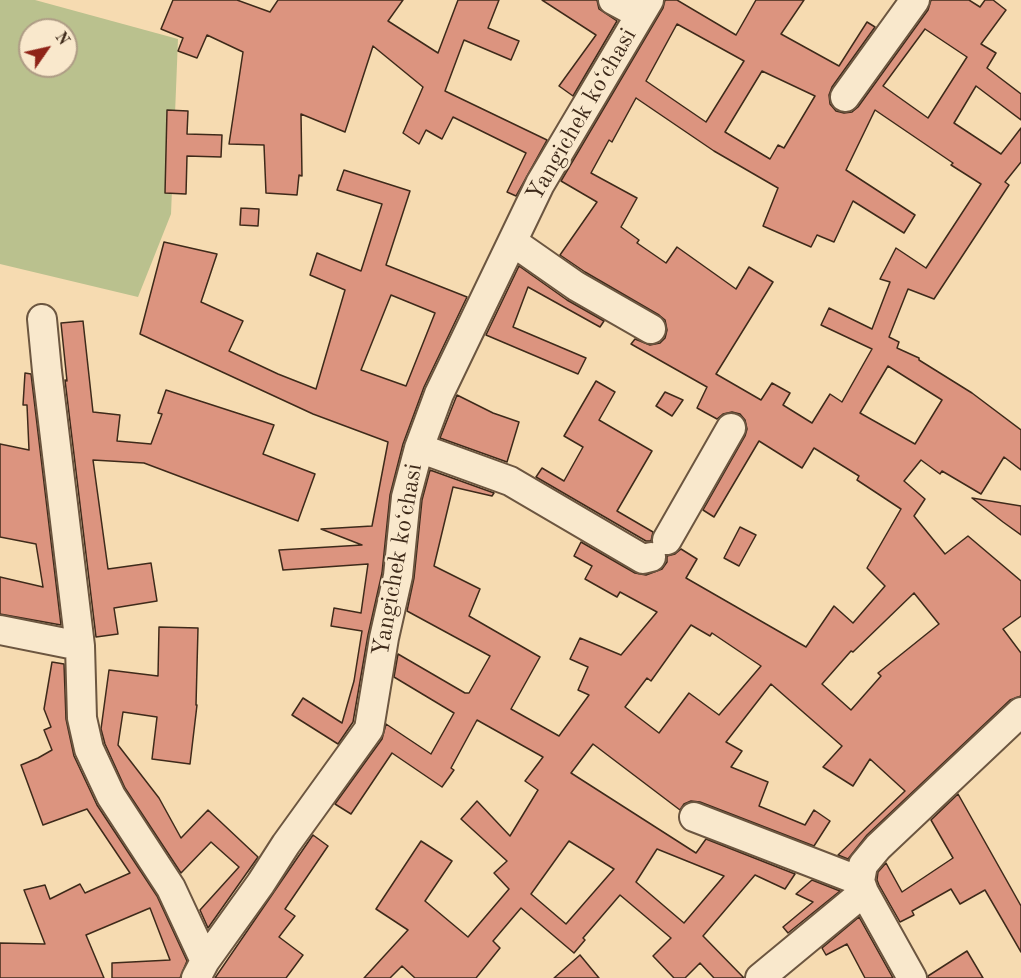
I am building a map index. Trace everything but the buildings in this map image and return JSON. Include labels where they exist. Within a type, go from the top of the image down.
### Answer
[{"type":"street","points":[[613,0],[644,7]]},
{"type":"street","points":[[845,97],[915,0]]},
{"type":"street","name":"Yangichek koʻchasi","points":[[200,969],[369,729],[384,638],[398,576],[406,497],[418,448],[439,394],[540,184],[644,7]]},
{"type":"street","points":[[513,242],[576,286],[651,329]]},
{"type":"street","points":[[42,319],[46,371],[80,646],[82,718],[89,749],[111,796],[171,888],[200,969]]},
{"type":"street","points":[[418,448],[510,481],[643,559],[659,548],[731,428]]},
{"type":"street","points":[[0,630],[80,646]]},
{"type":"street","points":[[912,978],[862,886],[862,865],[878,847],[1021,712]]},
{"type":"street","points":[[694,817],[862,886]]},
{"type":"street","points":[[760,978],[862,886]]},
{"type":"green space","points":[[0,0],[35,0],[178,39],[171,214],[138,297],[0,264]]}]
